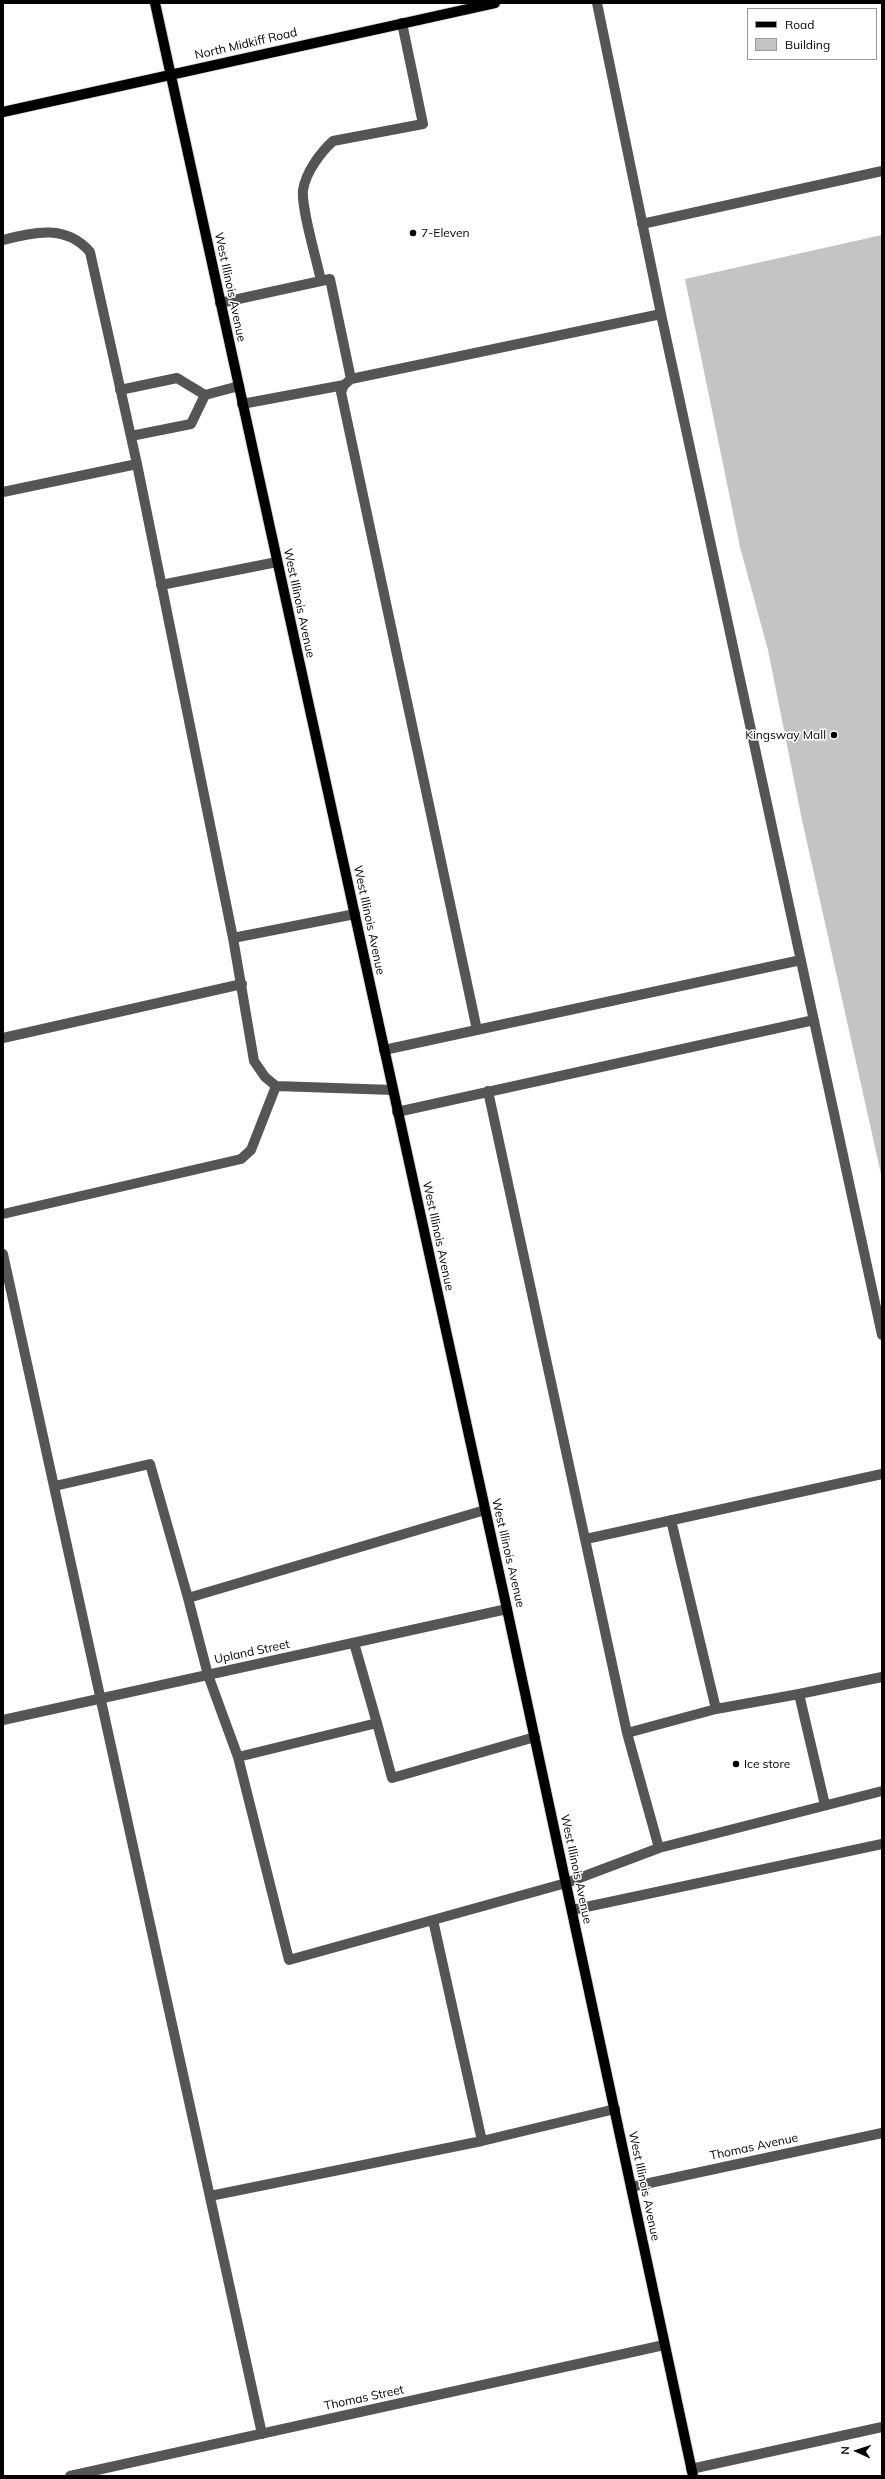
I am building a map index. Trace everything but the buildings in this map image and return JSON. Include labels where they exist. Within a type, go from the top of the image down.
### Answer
[{"type":"main road","name":"West Illinois Avenue","points":[[155,3],[507,1609],[692,2473]]},
{"type":"main road","name":"North Midkiff Road","points":[[3,112],[495,3]]},
{"type":"street","points":[[596,3],[661,314],[882,1335]]},
{"type":"street","points":[[322,281],[303,198],[307,175],[325,148],[333,141],[423,124],[402,23]]},
{"type":"street","points":[[642,224],[882,171]]},
{"type":"street","points":[[3,240],[36,232],[62,234],[81,241],[90,252],[137,464],[233,938],[254,1060],[265,1077],[276,1086],[393,1090]]},
{"type":"street","points":[[220,303],[330,279],[348,382],[341,392],[477,1030]]},
{"type":"street","points":[[242,404],[661,314]]},
{"type":"street","points":[[120,390],[177,378],[205,395],[239,386]]},
{"type":"street","points":[[131,436],[191,424],[205,395]]},
{"type":"street","points":[[3,492],[137,464]]},
{"type":"street","points":[[161,585],[277,562]]},
{"type":"street","points":[[233,938],[355,914]]},
{"type":"street","points":[[384,1050],[801,960]]},
{"type":"street","points":[[3,1038],[242,984]]},
{"type":"street","points":[[398,1112],[814,1020]]},
{"type":"street","points":[[3,1214],[241,1160],[251,1150],[276,1086]]},
{"type":"street","points":[[488,1091],[627,1733],[658,1848]]},
{"type":"street","points":[[3,1254],[102,1699],[262,2434]]},
{"type":"street","points":[[55,1486],[150,1464],[208,1675],[238,1758],[289,1960],[566,1883],[658,1848],[882,1791]]},
{"type":"street","points":[[586,1539],[882,1474]]},
{"type":"street","points":[[188,1598],[485,1510]]},
{"type":"street","points":[[671,1520],[716,1709]]},
{"type":"street","name":"Upland Street","points":[[3,1720],[507,1609]]},
{"type":"street","points":[[354,1643],[392,1778],[535,1738]]},
{"type":"street","points":[[627,1733],[716,1709],[799,1694],[882,1676]]},
{"type":"street","points":[[799,1694],[825,1805]]},
{"type":"street","points":[[238,1758],[377,1723]]},
{"type":"street","points":[[572,1910],[882,1844]]},
{"type":"street","points":[[433,1920],[482,2141]]},
{"type":"street","points":[[210,2196],[482,2141],[614,2109]]},
{"type":"street","name":"Thomas Avenue","points":[[631,2187],[882,2133]]},
{"type":"street","name":"Thomas Street","points":[[70,2476],[94,2473],[262,2434],[664,2345]]},
{"type":"street","points":[[692,2473],[882,2427]]},
{"type":"place","name":"7-Eleven","points":[[413,233]]},
{"type":"place","name":"Kingsway Mall","points":[[834,735]]},
{"type":"place","name":"Ice store","points":[[736,1764]]}]
